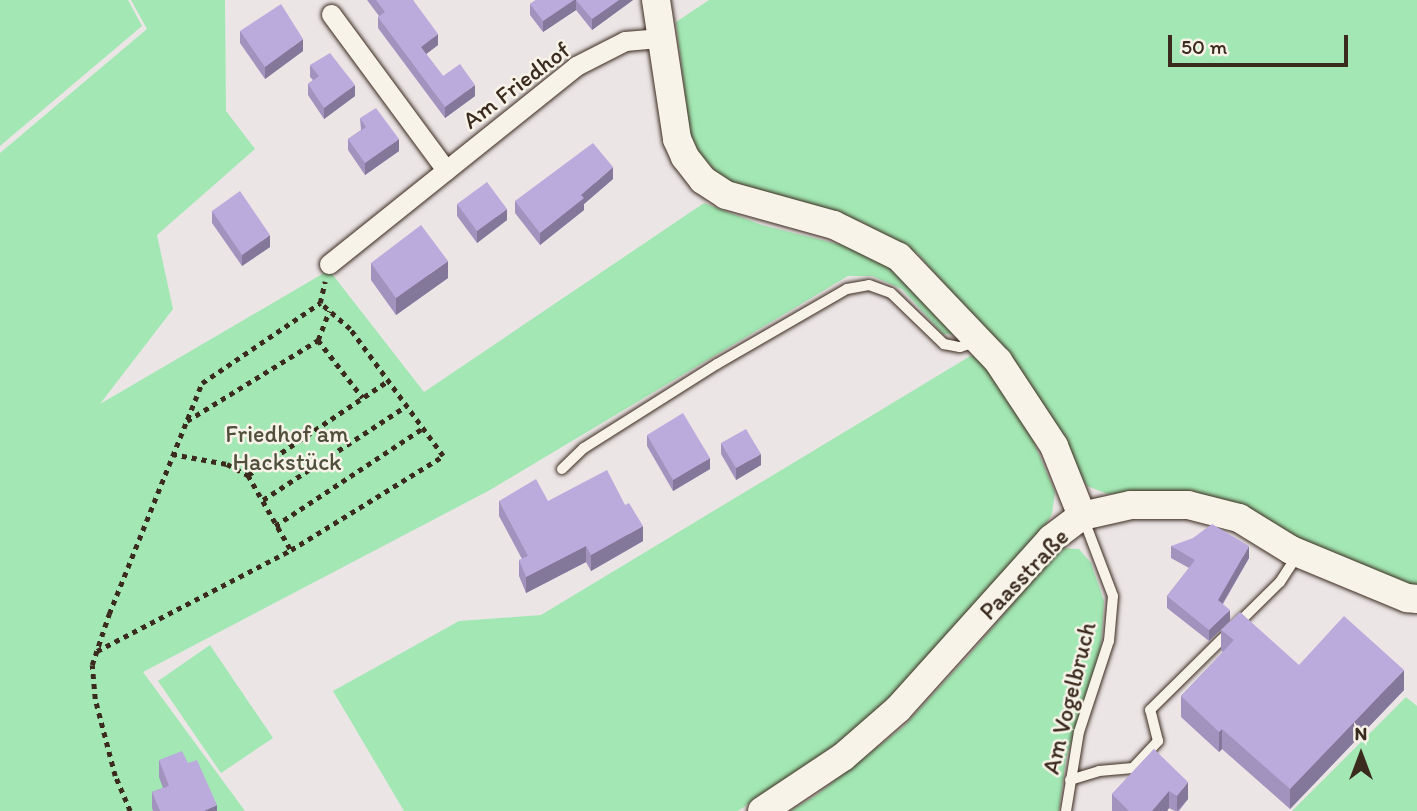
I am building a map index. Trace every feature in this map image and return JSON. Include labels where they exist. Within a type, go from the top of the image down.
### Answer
[{"type":"street","points":[[656,0],[677,139],[685,157],[703,180],[726,195],[834,225],[899,257],[998,361],[1054,446],[1082,516]]},
{"type":"street","points":[[331,14],[446,170]]},
{"type":"street","name":"Am Friedhof","points":[[330,264],[576,66],[625,41],[661,38]]},
{"type":"street","name":"Paasstraße","points":[[762,811],[843,757],[898,709],[1051,539],[1082,516],[1131,505],[1188,505],[1239,517],[1299,553],[1407,598],[1417,599]]},
{"type":"lane","points":[[562,469],[584,448],[717,364],[847,289],[869,285],[891,293],[943,345],[960,347],[979,341]]},
{"type":"lane","name":"Am Vogelbruch","points":[[1066,811],[1079,732],[1109,641],[1113,596],[1082,516]]},
{"type":"lane","points":[[1070,780],[1099,771],[1133,768],[1158,741],[1150,710],[1280,582],[1299,553]]},
{"type":"path","points":[[130,811],[115,776],[95,699],[92,665],[172,454],[202,383],[320,303],[330,264]]},
{"type":"path","points":[[97,652],[291,550],[443,456],[350,328],[320,303]]},
{"type":"path","points":[[186,422],[318,340],[329,311]]},
{"type":"path","points":[[318,340],[363,398]]},
{"type":"path","points":[[248,475],[388,381]]},
{"type":"path","points":[[263,500],[406,406]]},
{"type":"path","points":[[275,526],[423,428]]},
{"type":"path","points":[[172,454],[227,464],[248,475],[291,550]]},
{"type":"green space","points":[[0,0],[128,0],[142,26],[0,146]]},
{"type":"green space","name":"Friedhof am Hackstück","points":[[131,0],[225,0],[226,111],[255,149],[157,235],[173,309],[100,404],[329,270],[424,392],[704,203],[762,225],[866,251],[909,283],[961,335],[943,334],[902,289],[872,276],[848,276],[490,490],[143,672],[245,811],[0,811],[0,153],[147,29]]},
{"type":"green space","points":[[709,0],[1417,0],[1417,592],[1363,574],[1241,509],[1195,492],[1108,494],[1087,486],[1013,363],[917,253],[860,221],[729,186],[691,144],[676,22]]},
{"type":"green space","points":[[972,355],[979,355],[1033,440],[1055,492],[1052,514],[1040,534],[885,705],[827,751],[738,811],[404,811],[333,691],[459,621],[541,615]]},
{"type":"green space","points":[[1060,548],[1079,549],[1091,563],[1104,601],[1101,647],[1066,759],[1059,811],[790,811],[815,796],[903,727],[970,654]]},
{"type":"green space","points":[[210,645],[273,738],[221,773],[158,681]]},
{"type":"green space","points":[[1406,697],[1417,706],[1417,811],[1292,811]]},
{"type":"building","points":[[376,0],[413,0],[438,34],[421,47],[443,76],[460,64],[475,85],[445,107],[378,17],[385,12]]},
{"type":"building","points":[[536,0],[574,0],[543,21],[530,4]]},
{"type":"building","points":[[576,0],[619,0],[592,19]]},
{"type":"building","points":[[281,4],[303,39],[265,67],[240,31]]},
{"type":"building","points":[[330,53],[355,85],[324,108],[308,84],[319,76],[310,65]]},
{"type":"building","points":[[376,108],[399,139],[365,163],[348,139],[366,127],[360,118]]},
{"type":"building","points":[[593,143],[613,167],[581,195],[584,198],[540,233],[515,201]]},
{"type":"building","points":[[487,182],[507,209],[477,231],[457,204]]},
{"type":"building","points":[[240,191],[270,235],[242,255],[212,211]]},
{"type":"building","points":[[421,225],[448,261],[396,298],[371,263]]},
{"type":"building","points":[[683,413],[710,458],[673,480],[647,435]]},
{"type":"building","points":[[746,429],[761,454],[736,468],[721,443]]},
{"type":"building","points":[[607,470],[625,505],[629,503],[643,526],[591,555],[586,546],[526,577],[519,560],[528,556],[499,501],[536,479],[548,501]]},
{"type":"building","points":[[1212,524],[1249,546],[1218,600],[1230,610],[1209,630],[1167,596],[1195,560],[1171,546],[1193,538]]},
{"type":"building","points":[[1240,612],[1299,665],[1344,616],[1404,670],[1290,789],[1222,729],[1219,732],[1181,696],[1234,640],[1221,630]]},
{"type":"building","points":[[1154,749],[1188,782],[1177,796],[1169,791],[1152,811],[1129,811],[1112,794]]},
{"type":"building","points":[[182,751],[188,763],[197,760],[217,805],[204,811],[160,811],[152,792],[169,786],[159,760]]}]
